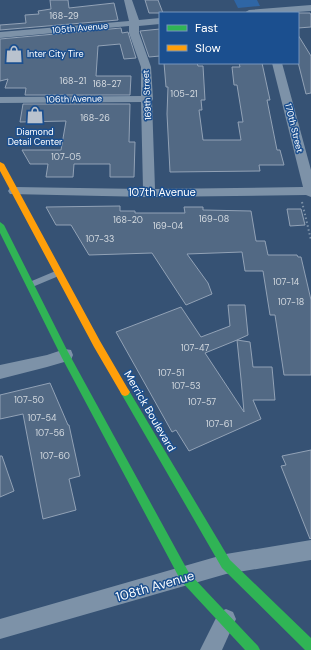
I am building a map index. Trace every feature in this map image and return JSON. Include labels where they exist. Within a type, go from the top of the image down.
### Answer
[{"type":"main road","name":"Merrick Boulevard","points":[[0,164],[97,344],[226,564],[311,647]]},
{"type":"main road","points":[[0,225],[65,355],[185,577],[254,650]]},
{"type":"street","name":"169th Street","points":[[128,0],[134,18],[134,33],[146,67],[148,99],[148,193]]},
{"type":"street","points":[[262,12],[311,8]]},
{"type":"street","name":"105th Avenue","points":[[0,35],[159,21]]},
{"type":"street","name":"170th Street","points":[[277,64],[308,194]]},
{"type":"street","name":"106th Avenue","points":[[0,100],[148,99]]},
{"type":"street","name":"107th Avenue","points":[[14,191],[308,194]]},
{"type":"street","points":[[0,372],[47,361],[65,355]]},
{"type":"street","name":"108th Avenue","points":[[0,629],[226,564],[311,550]]},
{"type":"street","points":[[211,650],[226,620]]},
{"type":"lane","points":[[30,285],[58,273]]},
{"type":"path","points":[[308,194],[311,240]]},
{"type":"shaded area","points":[[234,0],[257,0],[260,6],[238,8]]},
{"type":"building","points":[[50,0],[68,0],[69,8],[114,3],[118,20],[0,30],[0,25],[26,23],[25,15],[39,14],[38,11],[51,9]]},
{"type":"building","points":[[145,0],[158,0],[163,12],[149,13]]},
{"type":"building","points":[[299,13],[310,13],[311,27],[299,28]]},
{"type":"building","points":[[121,28],[122,33],[128,32],[136,58],[124,59],[120,44],[98,46],[96,76],[131,76],[130,95],[25,95],[26,88],[5,88],[8,79],[0,81],[0,39]]},
{"type":"building","points":[[159,29],[159,56],[149,57],[140,31]]},
{"type":"building","points":[[299,37],[311,56],[311,93],[306,94],[298,64]]},
{"type":"building","points":[[164,64],[197,64],[198,66],[203,66],[205,100],[201,100],[202,110],[199,110],[203,140],[241,140],[238,122],[243,122],[237,85],[234,85],[232,67],[240,67],[239,64],[262,64],[270,100],[267,100],[277,150],[280,150],[284,165],[259,165],[260,171],[170,172],[167,114],[168,87],[166,87]]},
{"type":"building","points":[[23,104],[130,104],[129,142],[135,142],[134,177],[110,177],[110,164],[74,164],[73,177],[46,177],[48,164],[30,164],[22,150],[61,150],[66,121],[20,122]]},
{"type":"building","points":[[120,206],[120,211],[135,211],[135,213],[185,213],[184,207],[203,207],[203,210],[251,211],[256,241],[265,241],[268,255],[297,255],[298,257],[301,257],[311,300],[311,375],[284,375],[275,315],[270,315],[263,271],[245,271],[242,252],[187,254],[208,283],[212,294],[186,305],[152,253],[89,255],[71,225],[56,225],[46,207]]},
{"type":"building","points":[[287,209],[301,209],[305,225],[290,226]]},
{"type":"building","points":[[228,305],[245,305],[248,335],[237,340],[250,342],[253,367],[272,367],[275,400],[253,400],[261,419],[189,451],[176,430],[172,432],[116,332],[181,307],[201,337],[230,326]],"holes":[[[237,340],[244,412],[205,353]]]},
{"type":"building","points":[[50,383],[69,425],[80,476],[69,479],[76,510],[43,519],[23,414],[0,419],[0,395]]},
{"type":"building","points":[[311,450],[310,539],[281,466],[286,465],[282,456]]},
{"type":"building","points":[[0,456],[2,456],[14,491],[0,497]]},
{"type":"traffic: fast","points":[[0,225],[65,355],[185,577],[254,650]]},
{"type":"traffic: fast","points":[[125,392],[226,564],[311,647]]},
{"type":"traffic: slow","points":[[0,164],[97,344],[125,392]]},
{"type":"place","name":"Inter City Tire","points":[[14,54]]},
{"type":"place","name":"Diamond Detail Center","points":[[35,115]]}]
